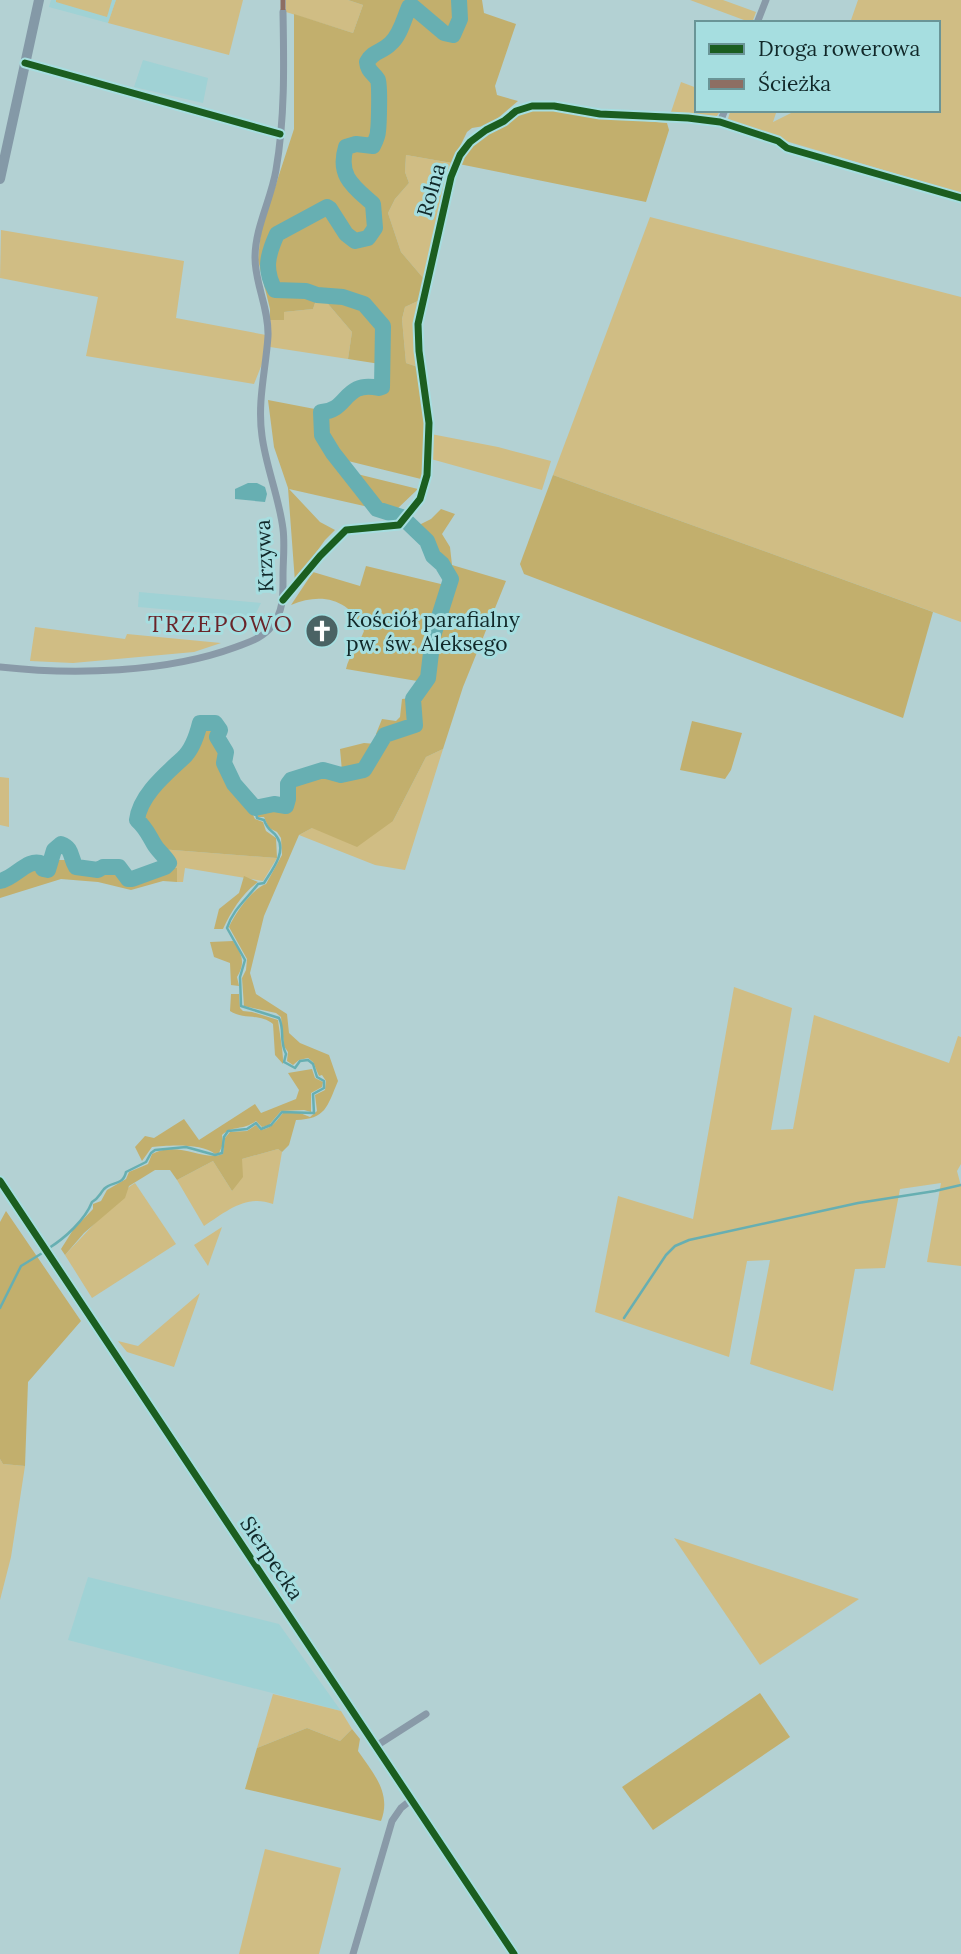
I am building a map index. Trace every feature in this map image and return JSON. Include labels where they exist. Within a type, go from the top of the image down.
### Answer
[{"type":"street","points":[[0,179],[38,0]]},
{"type":"street","points":[[758,21],[766,0]]},
{"type":"street","name":"Krzywa","points":[[0,667],[82,671],[168,664],[208,657],[265,633],[283,607],[284,530],[262,437],[261,382],[268,333],[267,308],[255,258],[261,220],[272,193],[280,134],[285,73],[283,12]]},
{"type":"street","points":[[25,63],[280,134]]},
{"type":"street","name":"Rolna","points":[[283,600],[346,530],[401,523],[420,499],[427,475],[429,423],[418,324],[451,177],[460,155],[470,142],[516,111],[532,106],[554,106],[610,115],[720,122],[778,141],[786,148],[961,198]]},
{"type":"street","points":[[720,122],[724,112]]},
{"type":"street","name":"Sierpecka","points":[[0,1181],[514,1954]]},
{"type":"street","points":[[376,1746],[426,1714]]},
{"type":"street","points":[[353,1954],[392,1821],[411,1800]]},
{"type":"shaded area","points":[[51,0],[116,0],[108,23],[49,7]]},
{"type":"shaded area","points":[[56,0],[112,0],[107,17]]},
{"type":"shaded area","points":[[116,0],[243,0],[229,55],[108,23]]},
{"type":"shaded area","points":[[286,0],[348,0],[363,5],[353,33],[286,12]]},
{"type":"shaded area","points":[[348,0],[457,0],[458,21],[449,34],[411,3],[388,44],[370,52],[366,64],[378,85],[377,131],[371,145],[356,143],[343,148],[340,165],[352,189],[374,209],[372,226],[367,235],[357,239],[352,237],[331,207],[326,205],[274,234],[267,248],[265,264],[274,293],[296,292],[317,297],[313,309],[284,312],[284,320],[270,320],[270,309],[258,260],[261,230],[294,129],[294,14],[353,33],[363,5]]},
{"type":"shaded area","points":[[462,0],[482,0],[484,13],[516,24],[495,86],[497,95],[518,101],[490,125],[472,128],[467,132],[452,163],[406,155],[405,172],[409,183],[395,199],[388,213],[401,252],[424,279],[420,300],[405,307],[402,319],[406,363],[418,367],[423,409],[425,437],[421,479],[340,459],[324,434],[324,413],[334,411],[358,389],[383,388],[382,380],[387,364],[385,324],[378,313],[365,303],[344,294],[277,287],[271,273],[270,261],[279,235],[327,209],[343,234],[355,243],[367,239],[377,228],[377,209],[373,201],[355,188],[345,167],[348,148],[373,148],[377,135],[382,89],[380,80],[371,70],[370,60],[396,42],[412,8],[437,30],[454,37],[462,19]]},
{"type":"shaded area","points":[[690,0],[723,0],[756,12],[753,21]]},
{"type":"shaded area","points":[[858,0],[961,0],[961,193],[735,126],[728,119],[730,112],[776,112],[773,122],[793,112],[940,112],[940,21],[851,21]]},
{"type":"shaded area","points":[[143,60],[208,78],[203,103],[134,87]]},
{"type":"shaded area","points":[[681,82],[695,87],[695,112],[720,112],[714,120],[670,115]]},
{"type":"shaded area","points":[[539,108],[667,123],[669,130],[646,202],[459,164],[473,143],[493,127],[516,115]]},
{"type":"shaded area","points":[[406,155],[452,163],[424,279],[401,252],[388,213],[395,199],[409,183],[405,172]]},
{"type":"shaded area","points":[[650,217],[961,297],[961,622],[553,475]]},
{"type":"shaded area","points":[[1,230],[184,261],[176,318],[266,335],[262,364],[254,384],[86,356],[98,297],[0,278]]},
{"type":"shaded area","points":[[317,297],[323,298],[352,332],[348,359],[270,347],[270,320],[283,320],[284,312],[313,309]]},
{"type":"shaded area","points":[[323,298],[343,299],[361,306],[378,321],[381,329],[380,364],[348,359],[352,332]]},
{"type":"shaded area","points":[[420,300],[414,335],[418,367],[406,363],[402,319],[405,307]]},
{"type":"shaded area","points":[[268,400],[320,410],[323,437],[329,450],[345,475],[373,508],[289,489],[320,522],[335,530],[295,582],[288,488],[274,447]]},
{"type":"shaded area","points":[[431,434],[551,461],[542,490],[431,459]]},
{"type":"shaded area","points":[[353,473],[418,489],[396,510],[380,508]]},
{"type":"shaded area","points":[[553,475],[933,612],[903,718],[524,574],[520,564]]},
{"type":"shaded area","points":[[248,483],[265,487],[265,502],[235,499],[235,489]]},
{"type":"shaded area","points":[[441,509],[455,514],[442,534],[450,547],[452,565],[506,581],[463,687],[443,749],[426,757],[393,821],[357,847],[312,828],[299,835],[264,916],[250,973],[256,994],[287,1014],[289,1033],[300,1043],[329,1055],[338,1081],[328,1105],[314,1117],[296,1120],[289,1145],[282,1152],[278,1149],[242,1159],[243,1177],[232,1191],[213,1161],[177,1180],[170,1170],[155,1170],[129,1186],[125,1198],[84,1233],[65,1255],[61,1249],[73,1230],[93,1209],[93,1204],[101,1201],[107,1190],[126,1179],[129,1172],[148,1164],[152,1154],[172,1149],[215,1156],[223,1154],[225,1138],[230,1132],[247,1131],[256,1125],[260,1130],[268,1128],[283,1113],[300,1113],[310,1117],[317,1111],[315,1095],[325,1090],[326,1081],[322,1075],[319,1076],[313,1062],[308,1058],[293,1065],[287,1061],[288,1052],[284,1046],[281,1017],[276,1013],[244,1006],[242,978],[247,959],[229,927],[244,902],[266,884],[282,855],[281,838],[269,828],[264,817],[258,817],[258,811],[270,806],[286,809],[291,799],[289,785],[305,777],[324,772],[338,780],[340,777],[366,773],[386,736],[416,730],[422,724],[414,699],[429,683],[439,623],[454,581],[449,568],[438,558],[431,541],[417,526],[431,519]]},
{"type":"shaded area","points":[[366,566],[445,585],[428,631],[427,666],[423,682],[346,669],[364,631],[358,620],[343,605],[334,601],[314,599],[291,605],[313,572],[360,586]]},
{"type":"shaded area","points":[[139,592],[261,603],[254,617],[138,607]]},
{"type":"shaded area","points":[[35,627],[125,639],[127,634],[221,643],[194,652],[73,663],[30,661]]},
{"type":"shaded area","points":[[411,698],[413,723],[405,729],[384,733],[380,738],[376,734],[382,719],[396,721],[400,717],[402,699]]},
{"type":"shaded area","points":[[692,721],[742,733],[731,770],[725,779],[680,770]]},
{"type":"shaded area","points":[[205,724],[214,725],[218,730],[216,739],[224,753],[222,764],[232,787],[246,801],[255,819],[263,822],[266,831],[276,838],[277,858],[160,849],[150,829],[139,820],[139,813],[165,776],[187,757]]},
{"type":"shaded area","points":[[364,743],[376,744],[362,769],[342,771],[340,749]]},
{"type":"shaded area","points":[[443,749],[405,870],[375,865],[299,835],[312,828],[393,821],[426,757]]},
{"type":"shaded area","points":[[0,777],[9,778],[9,827],[0,825]]},
{"type":"shaded area","points":[[160,849],[277,858],[263,881],[185,868],[183,882],[177,882],[177,868],[169,867],[171,862]]},
{"type":"shaded area","points":[[55,860],[70,860],[75,868],[96,873],[113,867],[130,881],[169,867],[177,868],[177,882],[163,881],[131,890],[98,882],[61,879],[0,898],[0,882],[40,863],[41,871],[46,873]]},
{"type":"shaded area","points":[[244,876],[258,882],[238,903],[223,929],[214,929],[219,909],[239,893]]},
{"type":"shaded area","points":[[233,941],[242,959],[237,977],[239,986],[231,985],[230,963],[214,957],[210,942]]},
{"type":"shaded area","points":[[734,987],[792,1008],[771,1130],[793,1129],[814,1015],[949,1063],[958,1036],[961,1037],[961,1164],[957,1171],[961,1186],[961,1266],[927,1262],[941,1183],[900,1189],[885,1268],[855,1269],[833,1391],[750,1364],[770,1260],[747,1261],[729,1357],[595,1312],[618,1196],[693,1219]]},
{"type":"shaded area","points":[[231,994],[239,994],[240,1008],[243,1011],[278,1020],[283,1064],[275,1055],[273,1024],[230,1011]]},
{"type":"shaded area","points":[[312,1069],[315,1078],[323,1082],[322,1087],[311,1093],[311,1112],[281,1111],[269,1125],[262,1127],[256,1121],[230,1130],[222,1135],[223,1144],[219,1153],[194,1146],[159,1146],[152,1147],[142,1161],[135,1147],[145,1136],[154,1138],[184,1119],[199,1140],[255,1104],[261,1113],[296,1099],[299,1090],[288,1073]]},
{"type":"shaded area","points":[[278,1149],[282,1152],[273,1204],[263,1201],[245,1203],[204,1226],[177,1180],[213,1161],[232,1191],[242,1159]]},
{"type":"shaded area","points":[[135,1183],[176,1244],[92,1298],[65,1255]]},
{"type":"shaded area","points":[[6,1211],[81,1321],[28,1382],[25,1466],[3,1464],[0,1459],[0,1222]]},
{"type":"shaded area","points":[[222,1227],[208,1266],[194,1245]]},
{"type":"shaded area","points":[[200,1293],[174,1367],[127,1352],[118,1341],[138,1346]]},
{"type":"shaded area","points":[[0,1459],[3,1464],[25,1466],[11,1557],[0,1600]]},
{"type":"shaded area","points":[[674,1538],[859,1599],[760,1665]]},
{"type":"shaded area","points":[[88,1577],[279,1624],[341,1711],[68,1640]]},
{"type":"shaded area","points":[[760,1693],[790,1737],[653,1830],[622,1787]]},
{"type":"shaded area","points":[[273,1694],[341,1711],[352,1729],[340,1741],[307,1728],[257,1748]]},
{"type":"shaded area","points":[[307,1728],[340,1741],[352,1729],[360,1739],[358,1751],[383,1792],[384,1811],[381,1821],[245,1789],[257,1748]]},
{"type":"shaded area","points":[[265,1849],[341,1868],[319,1954],[239,1954]]},
{"type":"waterway","points":[[0,881],[32,863],[43,864],[43,869],[48,870],[54,850],[61,844],[69,851],[76,867],[98,870],[103,867],[119,867],[128,879],[165,867],[169,863],[137,820],[139,811],[148,794],[189,751],[200,723],[215,723],[220,730],[217,737],[226,752],[224,763],[234,784],[255,808],[274,804],[286,806],[288,784],[291,780],[323,770],[341,775],[364,770],[385,735],[415,725],[413,699],[428,678],[433,636],[451,579],[442,564],[433,556],[427,541],[402,517],[377,509],[322,435],[321,412],[337,407],[359,388],[382,387],[383,326],[364,304],[343,297],[317,295],[306,291],[275,290],[269,276],[268,263],[277,234],[327,207],[346,234],[355,241],[368,238],[375,228],[373,204],[349,180],[344,166],[346,147],[356,144],[373,146],[378,135],[379,83],[368,68],[367,62],[393,41],[409,7],[412,6],[444,33],[453,35],[460,19],[459,0]]},
{"type":"waterway","points":[[49,1248],[74,1228],[104,1189],[120,1181],[126,1172],[146,1162],[155,1150],[186,1147],[215,1155],[222,1153],[224,1137],[228,1131],[247,1129],[256,1123],[261,1129],[271,1125],[282,1112],[314,1113],[313,1094],[324,1088],[324,1081],[317,1077],[313,1064],[308,1060],[300,1061],[295,1068],[284,1062],[286,1054],[279,1018],[241,1006],[240,977],[245,960],[227,928],[241,904],[258,884],[264,883],[277,861],[280,849],[280,843],[264,820],[257,818],[255,808]]},
{"type":"waterway","points":[[624,1318],[666,1255],[675,1246],[689,1240],[858,1203],[961,1185]]},
{"type":"waterway","points":[[0,1308],[21,1266],[44,1252]]},
{"type":"marked path","points":[[283,0],[283,12]]},
{"type":"cycle path","points":[[25,63],[280,134]]},
{"type":"cycle path","points":[[283,600],[346,530],[399,525],[420,499],[427,475],[429,423],[418,324],[451,177],[460,155],[470,142],[516,111],[532,106],[554,106],[600,114],[720,122],[778,141],[787,148],[961,198]]},
{"type":"cycle path","points":[[0,1181],[514,1954]]},
{"type":"place","name":"Kościół parafialny pw. św. Aleksego","points":[[322,631]]},
{"type":"district","name":"TRZEPOWO","points":[[221,623]]}]
